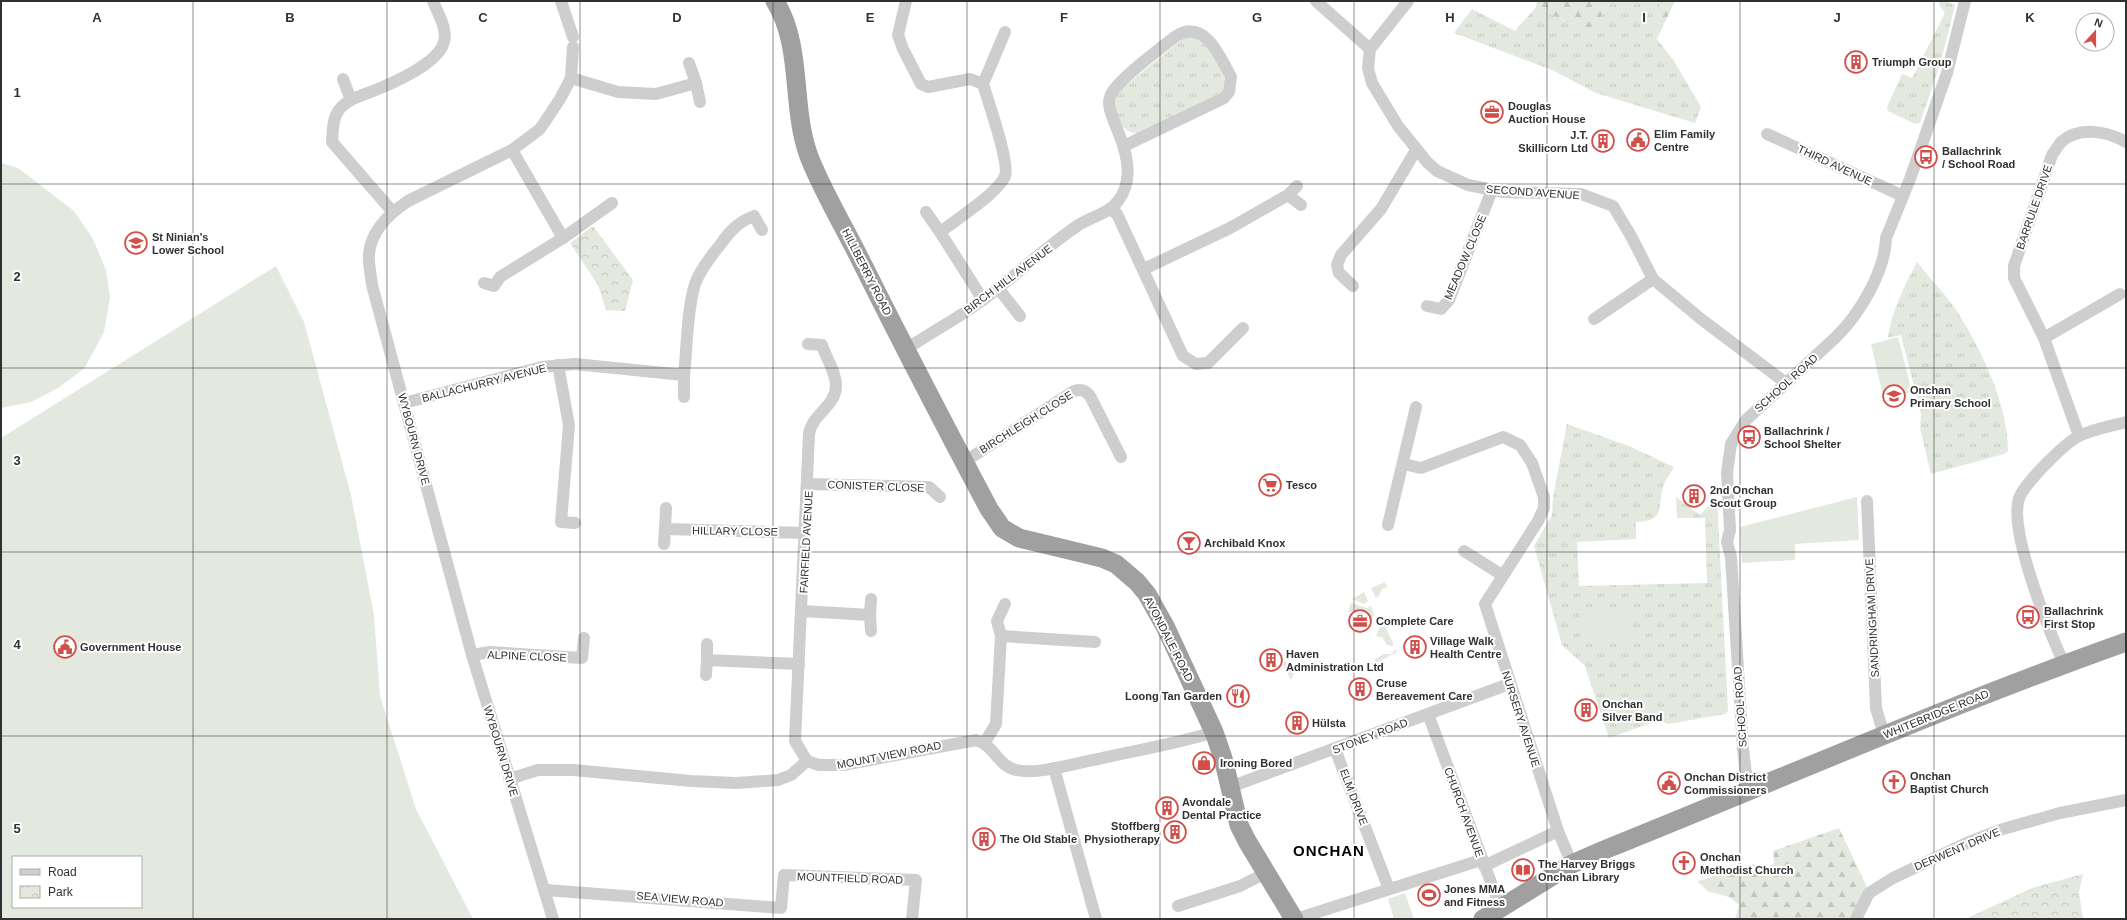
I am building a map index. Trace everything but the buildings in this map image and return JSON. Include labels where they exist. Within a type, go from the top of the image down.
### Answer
[{"type":"highway","name":"HILLBERRY ROAD","points":[[775,1],[781,11],[790,38],[800,114],[810,159],[905,350],[989,509],[1002,528]]},
{"type":"highway","name":"AVONDALE ROAD","points":[[1002,528],[1019,538],[1109,560],[1123,569],[1147,594],[1166,628],[1214,732],[1239,825],[1266,873],[1295,919]]},
{"type":"highway","name":"WHITEBRIDGE ROAD","points":[[1483,919],[1572,864],[1884,735],[2064,664],[2126,642]]},
{"type":"street","points":[[392,211],[332,142],[333,124],[338,112],[351,100],[375,91],[423,66],[436,55],[444,42],[444,28],[432,1]]},
{"type":"street","name":"WYBOURN DRIVE","points":[[553,919],[546,890],[509,779],[472,655],[372,285],[369,254],[375,233],[392,211],[408,201],[512,150],[540,129],[560,99],[571,78],[573,42],[561,1]]},
{"type":"street","points":[[906,1],[898,35],[903,49],[921,84],[928,87],[970,79],[983,84]]},
{"type":"street","points":[[1316,1],[1370,50],[1408,1]]},
{"type":"street","name":"SCHOOL ROAD","points":[[1748,791],[1744,764],[1731,557],[1728,542],[1730,530],[1727,473],[1728,456],[1731,444],[1746,420],[1835,338],[1848,325],[1862,306],[1874,280],[1886,245],[1886,238],[1903,196],[1947,73],[1965,1]]},
{"type":"street","name":"BIRCH HILL AVENUE","points":[[905,350],[983,300],[1078,226],[1110,209],[1121,197],[1128,178],[1124,146],[1111,112],[1109,98],[1118,84],[1183,31],[1197,32],[1207,38],[1231,77],[1229,92],[1224,98],[1124,146]]},
{"type":"street","points":[[940,232],[997,189],[1005,176],[1005,161],[983,84],[1005,32]]},
{"type":"street","name":"SECOND AVENUE","points":[[1370,50],[1368,68],[1372,83],[1398,126],[1412,144],[1437,171],[1468,185],[1492,190],[1581,194],[1612,206],[1631,236],[1653,279],[1701,319],[1786,383]]},
{"type":"street","points":[[689,63],[696,83],[700,102]]},
{"type":"street","points":[[571,78],[618,92],[656,94],[696,83]]},
{"type":"street","points":[[343,79],[351,100]]},
{"type":"street","name":"BARRULE DRIVE","points":[[2080,436],[2044,338],[2014,278],[2014,266],[2052,155],[2062,142],[2078,133],[2100,132],[2126,142]]},
{"type":"street","name":"THIRD AVENUE","points":[[1766,134],[1903,196]]},
{"type":"street","points":[[1353,286],[1339,273],[1337,265],[1341,255],[1380,209],[1412,144]]},
{"type":"street","points":[[512,150],[563,238]]},
{"type":"street","name":"MEADOW CLOSE","points":[[1427,306],[1441,309],[1449,300],[1492,190]]},
{"type":"street","points":[[1144,269],[1230,228],[1292,191],[1301,205]]},
{"type":"street","points":[[484,283],[494,286],[500,277],[563,238],[612,203]]},
{"type":"street","points":[[1110,209],[1117,214],[1184,356],[1196,364],[1208,363],[1243,328]]},
{"type":"street","points":[[926,212],[983,300]]},
{"type":"street","points":[[684,397],[684,375],[692,296],[696,282],[711,257],[732,228],[744,219],[754,216],[762,230]]},
{"type":"street","points":[[1594,319],[1653,279]]},
{"type":"street","points":[[998,288],[1020,316]]},
{"type":"street","points":[[2044,338],[2120,294]]},
{"type":"street","name":"FAIRFIELD AVENUE","points":[[807,761],[795,742],[810,426],[814,418],[832,399],[836,387],[834,374],[822,345],[808,344]]},
{"type":"street","name":"BALLACHURRY AVENUE","points":[[404,403],[542,367],[558,365],[575,364],[684,375]]},
{"type":"street","points":[[558,365],[569,425],[561,522],[575,523]]},
{"type":"street","name":"BIRCHLEIGH CLOSE","points":[[964,462],[1074,391],[1081,389],[1086,391],[1090,396],[1121,457]]},
{"type":"street","points":[[1388,525],[1416,407]]},
{"type":"street","points":[[2064,664],[2038,601],[2022,541],[2018,516],[2019,497],[2034,476],[2080,436],[2126,422]]},
{"type":"street","name":"NURSERY AVENUE","points":[[1402,464],[1421,468],[1503,437],[1520,445],[1532,463],[1544,497],[1544,508],[1538,521],[1502,575],[1485,604],[1558,831],[1572,864]]},
{"type":"street","name":"CONISTER CLOSE","points":[[808,484],[929,487],[940,497]]},
{"type":"street","name":"SANDRINGHAM DRIVE","points":[[1867,501],[1876,708],[1884,735]]},
{"type":"street","points":[[664,544],[666,508]]},
{"type":"street","name":"HILLARY CLOSE","points":[[665,529],[805,533]]},
{"type":"street","points":[[1464,551],[1502,575]]},
{"type":"street","points":[[871,599],[871,631]]},
{"type":"street","points":[[1005,604],[997,621],[1001,636],[996,724],[985,742],[997,757],[1007,766],[1025,771],[1054,768],[1181,742],[1214,732]]},
{"type":"street","points":[[802,611],[870,614]]},
{"type":"street","points":[[1001,636],[1095,642]]},
{"type":"street","name":"ALPINE CLOSE","points":[[472,655],[490,652],[582,663],[584,638]]},
{"type":"street","points":[[706,675],[707,644]]},
{"type":"street","points":[[707,660],[799,664]]},
{"type":"street","name":"STONEY ROAD","points":[[1230,787],[1510,684]]},
{"type":"street","name":"CHURCH AVENUE","points":[[1428,714],[1501,909]]},
{"type":"street","name":"MOUNT VIEW ROAD","points":[[807,761],[819,764],[843,765],[963,741],[976,740],[985,742]]},
{"type":"street","name":"ELM DRIVE","points":[[1335,749],[1389,889]]},
{"type":"street","points":[[509,779],[538,770],[573,770],[691,781],[736,783],[778,780],[791,775],[807,761]]},
{"type":"street","points":[[1054,768],[1096,919]]},
{"type":"street","name":"DERWENT DRIVE","points":[[1856,919],[1869,893],[1893,878],[1971,841],[2003,829],[2060,813],[2126,800]]},
{"type":"street","points":[[1295,919],[1389,889],[1483,863],[1558,831]]},
{"type":"street","points":[[1178,906],[1240,886],[1266,873]]},
{"type":"street","name":"SEA VIEW ROAD","points":[[546,890],[781,908],[784,875]]},
{"type":"street","name":"MOUNTFIELD ROAD","points":[[784,875],[916,880],[912,919]]},
{"type":"green space","points":[[1537,1],[1610,1],[1601,18],[1587,29],[1571,24],[1536,7]]},
{"type":"green space","points":[[1610,1],[1661,1],[1657,39],[1674,61],[1701,107],[1695,123],[1596,93],[1552,70],[1454,33],[1472,9],[1515,31],[1536,7],[1571,24],[1601,18]]},
{"type":"green space","points":[[1661,1],[1675,1],[1657,39]]},
{"type":"green space","points":[[1945,1],[1955,5],[1941,61],[1920,123],[1915,124],[1888,111],[1887,107],[1902,74],[1912,78],[1945,13],[1939,5],[1939,2]]},
{"type":"green space","points":[[1195,35],[1211,51],[1222,72],[1226,87],[1220,93],[1178,116],[1144,132],[1130,132],[1125,129],[1119,121],[1116,106],[1116,99],[1121,89],[1186,36]]},
{"type":"green space","points":[[1,163],[18,168],[74,211],[93,239],[106,270],[110,298],[104,332],[84,369],[58,388],[31,402],[1,408]]},
{"type":"green space","points":[[593,226],[633,280],[625,311],[606,310],[598,285],[570,243]]},
{"type":"green space","points":[[1917,262],[1952,304],[1982,355],[1997,394],[2007,432],[2008,451],[2004,454],[1931,474],[1920,428],[1921,414],[1901,335],[1888,338],[1895,309],[1903,289]]},
{"type":"green space","name":"Government House","points":[[276,266],[304,322],[351,495],[374,615],[380,696],[416,809],[473,919],[1,919],[1,438]]},
{"type":"green space","points":[[1898,337],[1912,392],[1884,400],[1871,344]]},
{"type":"green space","points":[[1567,424],[1629,446],[1674,467],[1664,484],[1660,507],[1656,516],[1646,521],[1636,522],[1636,539],[1577,542],[1579,586],[1707,583],[1705,518],[1677,518],[1676,497],[1700,515],[1717,497],[1728,711],[1725,714],[1668,724],[1660,720],[1609,738],[1585,666],[1562,645],[1534,546],[1552,515],[1553,497]]},
{"type":"green space","points":[[1857,497],[1859,540],[1795,544],[1795,560],[1742,563],[1740,527]]},
{"type":"green space","points":[[1385,582],[1387,587],[1382,589],[1379,596],[1376,598],[1371,588]]},
{"type":"green space","points":[[1364,592],[1368,601],[1364,604],[1352,599]]},
{"type":"green space","points":[[1351,603],[1367,608],[1371,606],[1374,614],[1372,620],[1348,611]]},
{"type":"green space","points":[[1629,611],[1631,639],[1581,643],[1579,615]]},
{"type":"green space","points":[[1385,626],[1394,645],[1387,645],[1383,638],[1376,636],[1379,628]]},
{"type":"green space","points":[[1396,649],[1397,652],[1376,663],[1375,659],[1384,654],[1391,654]]},
{"type":"green space","points":[[1284,661],[1297,665],[1291,680],[1283,665]]},
{"type":"green space","points":[[1839,828],[1867,887],[1850,919],[1735,919],[1739,905],[1729,897],[1707,891],[1698,881],[1754,864],[1758,870],[1774,864],[1773,851]]},
{"type":"green space","points":[[2083,874],[2079,892],[2083,919],[1965,919],[2032,888]]},
{"type":"green space","points":[[1405,893],[1414,919],[1394,919],[1388,899]]},
{"type":"place","name":"Triumph Group","points":[[1856,62]]},
{"type":"place","name":"Douglas Auction House","points":[[1492,112]]},
{"type":"place","name":"Elim Family Centre","points":[[1638,140]]},
{"type":"place","name":"J.T. Skillicorn Ltd","points":[[1603,141]]},
{"type":"place","name":"Ballachrink / School Road","points":[[1926,157]]},
{"type":"place","name":"St Ninian's Lower School","points":[[136,243]]},
{"type":"place","name":"Onchan Primary School","points":[[1894,396]]},
{"type":"place","name":"Ballachrink / School Shelter","points":[[1749,437]]},
{"type":"place","name":"Tesco","points":[[1270,485]]},
{"type":"place","name":"2nd Onchan Scout Group","points":[[1694,496]]},
{"type":"place","name":"Archibald Knox","points":[[1189,543]]},
{"type":"place","name":"Ballachrink First Stop","points":[[2028,617]]},
{"type":"place","name":"Complete Care","points":[[1360,621]]},
{"type":"place","name":"Government House","points":[[65,647]]},
{"type":"place","name":"Village Walk Health Centre","points":[[1415,647]]},
{"type":"place","name":"Haven Administration Ltd","points":[[1271,660]]},
{"type":"place","name":"Cruse Bereavement Care","points":[[1360,689]]},
{"type":"place","name":"Loong Tan Garden","points":[[1238,696]]},
{"type":"place","name":"Onchan Silver Band","points":[[1586,710]]},
{"type":"place","name":"Hülsta","points":[[1297,723]]},
{"type":"place","name":"Ironing Bored","points":[[1204,763]]},
{"type":"place","name":"Onchan Baptist Church","points":[[1894,782]]},
{"type":"place","name":"Onchan District Commissioners","points":[[1669,783]]},
{"type":"place","name":"Avondale Dental Practice","points":[[1167,808]]},
{"type":"place","name":"Stoffberg Physiotherapy","points":[[1175,832]]},
{"type":"place","name":"The Old Stable","points":[[984,839]]},
{"type":"place","name":"Onchan Methodist Church","points":[[1684,863]]},
{"type":"place","name":"The Harvey Briggs Onchan Library","points":[[1523,870]]},
{"type":"place","name":"Jones MMA and Fitness","points":[[1429,895]]},
{"type":"district","name":"ONCHAN","points":[[1329,850]]}]
